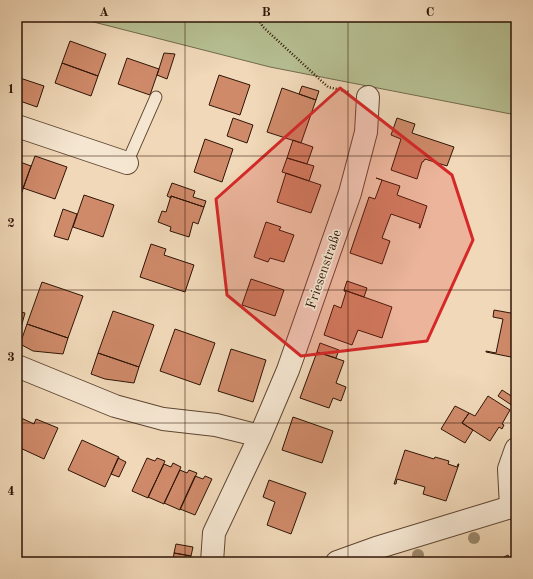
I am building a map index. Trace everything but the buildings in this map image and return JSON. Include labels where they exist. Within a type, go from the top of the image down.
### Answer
[{"type":"street","name":"Friesenstraße","points":[[212,562],[214,533],[260,436],[288,370],[350,193],[366,132],[368,97]]},
{"type":"street","points":[[17,126],[127,163]]},
{"type":"street","points":[[17,367],[115,406],[163,419],[216,425],[260,436]]},
{"type":"street","points":[[337,562],[376,548],[513,507],[509,469],[516,449]]},
{"type":"lane","points":[[127,163],[156,97]]},
{"type":"path","points":[[257,17],[263,27],[328,87],[368,97]]},
{"type":"highlighted area","points":[[340,88],[452,175],[473,240],[427,341],[301,356],[227,295],[216,199]]},
{"type":"green space","points":[[74,17],[516,17],[516,115],[270,67]]}]
